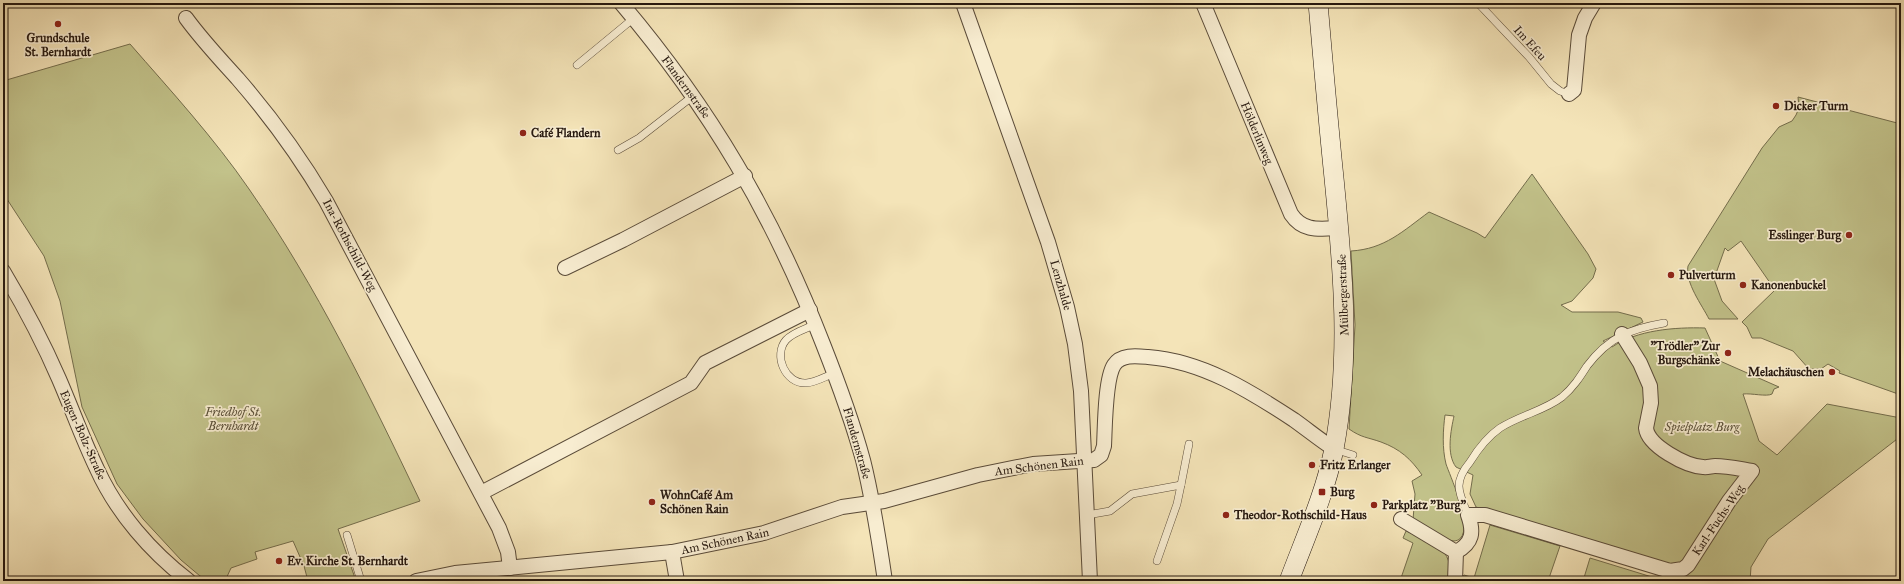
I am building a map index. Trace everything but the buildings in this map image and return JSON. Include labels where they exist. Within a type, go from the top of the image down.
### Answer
[{"type":"street","name":"Flandernstraße","points":[[621,3],[693,96],[745,176],[781,245],[816,324],[861,454],[872,503],[885,581]]},
{"type":"street","name":"Lenzhalde","points":[[963,3],[1062,283],[1075,344],[1079,374],[1090,581]]},
{"type":"street","name":"Hölderlinweg","points":[[1203,3],[1291,214],[1295,220],[1305,227],[1319,229],[1339,228]]},
{"type":"street","name":"Mülbergerstraße","points":[[1289,581],[1322,492],[1334,449],[1344,350],[1344,289],[1318,3]]},
{"type":"street","points":[[1569,94],[1574,90],[1580,30],[1594,3]]},
{"type":"street","name":"Ina-Rothschild-Weg","points":[[186,18],[257,102],[311,175],[346,236],[481,493],[504,541],[510,568]]},
{"type":"street","points":[[565,268],[624,240],[745,176]]},
{"type":"street","name":"Eugen-Bolz-Straße","points":[[3,271],[19,297],[50,358],[97,470],[113,498],[146,541],[166,562],[189,581]]},
{"type":"street","points":[[481,493],[691,383],[705,363],[810,310]]},
{"type":"street","name":"Karl-Fuchs-Weg","points":[[1468,515],[1490,516],[1670,571],[1683,570],[1688,565],[1729,501],[1752,471],[1734,468],[1701,467],[1672,456],[1653,442],[1648,436],[1646,428],[1651,399],[1649,381],[1622,334]]},
{"type":"street","name":"Am Schönen Rain","points":[[416,581],[510,568],[672,552],[764,533],[842,507],[894,498],[953,480],[1007,468],[1084,461],[1098,458],[1103,451],[1109,383],[1114,366],[1121,359],[1132,356],[1178,361],[1206,370],[1272,407],[1334,449]]},
{"type":"street","points":[[1456,552],[1466,546],[1471,537],[1472,526],[1468,515]]},
{"type":"street","points":[[1401,519],[1456,552]]},
{"type":"street","name":"Am Schönen Rain","points":[[672,552],[676,581]]},
{"type":"street","points":[[1455,581],[1456,552]]},
{"type":"lane","name":"Im Efeu","points":[[1478,3],[1529,57],[1551,84],[1560,91],[1569,94]]},
{"type":"lane","points":[[577,65],[634,18]]},
{"type":"lane","points":[[618,150],[636,140],[693,96]]},
{"type":"lane","points":[[1468,515],[1459,486],[1467,465],[1484,443],[1500,428],[1544,407],[1563,396],[1600,352],[1622,334],[1640,327],[1664,323]]},
{"type":"lane","points":[[816,324],[791,336],[784,343],[780,354],[783,367],[789,376],[801,383],[810,383],[834,373]]},
{"type":"lane","points":[[1157,561],[1177,504],[1189,444]]},
{"type":"lane","points":[[1334,449],[1353,455]]},
{"type":"lane","points":[[1087,515],[1110,511],[1132,494],[1181,485]]},
{"type":"lane","points":[[347,535],[361,581]]},
{"type":"green space","name":"Friedhof St. Bernhardt","points":[[130,44],[192,115],[221,151],[236,170],[274,226],[320,303],[341,342],[420,501],[338,529],[356,581],[308,581],[304,566],[293,541],[255,552],[257,559],[231,568],[225,581],[208,581],[200,576],[181,560],[143,519],[117,484],[82,407],[60,301],[44,256],[3,193],[3,81]]},
{"type":"green space","points":[[1798,97],[1901,124],[1901,395],[1839,373],[1840,371],[1828,364],[1821,369],[1809,369],[1793,351],[1761,338],[1752,338],[1747,327],[1742,322],[1775,290],[1741,241],[1728,251],[1725,248],[1714,279],[1722,301],[1738,319],[1709,319],[1691,287],[1688,266],[1762,148],[1779,127],[1792,121],[1796,115],[1799,108]]},
{"type":"green space","name":"Spielplatz Burg","points":[[1532,174],[1588,254],[1596,269],[1593,278],[1572,301],[1561,305],[1572,312],[1618,312],[1641,318],[1643,322],[1603,341],[1612,347],[1622,341],[1645,333],[1681,328],[1705,328],[1720,361],[1779,387],[1774,389],[1770,395],[1743,394],[1759,441],[1777,455],[1827,404],[1901,418],[1901,436],[1768,539],[1751,567],[1750,581],[1669,581],[1674,566],[1476,507],[1470,494],[1473,475],[1456,467],[1451,456],[1450,442],[1454,416],[1445,415],[1443,439],[1444,452],[1446,464],[1461,506],[1464,519],[1464,530],[1461,538],[1454,541],[1439,536],[1413,520],[1415,494],[1412,481],[1422,475],[1414,464],[1394,448],[1361,436],[1349,429],[1355,325],[1351,251],[1363,250],[1384,243],[1429,212],[1485,238]]},
{"type":"green space","points":[[1490,525],[1560,546],[1548,581],[1460,581],[1464,575],[1474,578]]},
{"type":"green space","points":[[1406,531],[1433,543],[1445,553],[1450,569],[1450,581],[1400,581],[1413,543],[1403,538]]},
{"type":"green space","points":[[1590,558],[1665,581],[1583,581]]},
{"type":"place","name":"Grundschule St. Bernhardt","points":[[58,24]]},
{"type":"place","name":"Dicker Turm","points":[[1776,106]]},
{"type":"place","name":"Café Flandern","points":[[523,133]]},
{"type":"place","name":"Esslinger Burg","points":[[1849,235]]},
{"type":"place","name":"Pulverturm","points":[[1671,275]]},
{"type":"place","name":"Kanonenbuckel","points":[[1743,285]]},
{"type":"place","name":"\"Trödler\" Zur Burgschänke","points":[[1728,353]]},
{"type":"place","name":"Melachäuschen","points":[[1832,372]]},
{"type":"place","name":"Fritz Erlanger","points":[[1312,465]]},
{"type":"place","name":"Burg","points":[[1322,492]]},
{"type":"place","name":"WohnCafé Am Schönen Rain","points":[[652,502]]},
{"type":"place","name":"Parkplatz \"Burg\"","points":[[1374,505]]},
{"type":"place","name":"Theodor-Rothschild-Haus","points":[[1226,515]]},
{"type":"place","name":"Ev. Kirche St. Bernhardt","points":[[279,561]]}]
